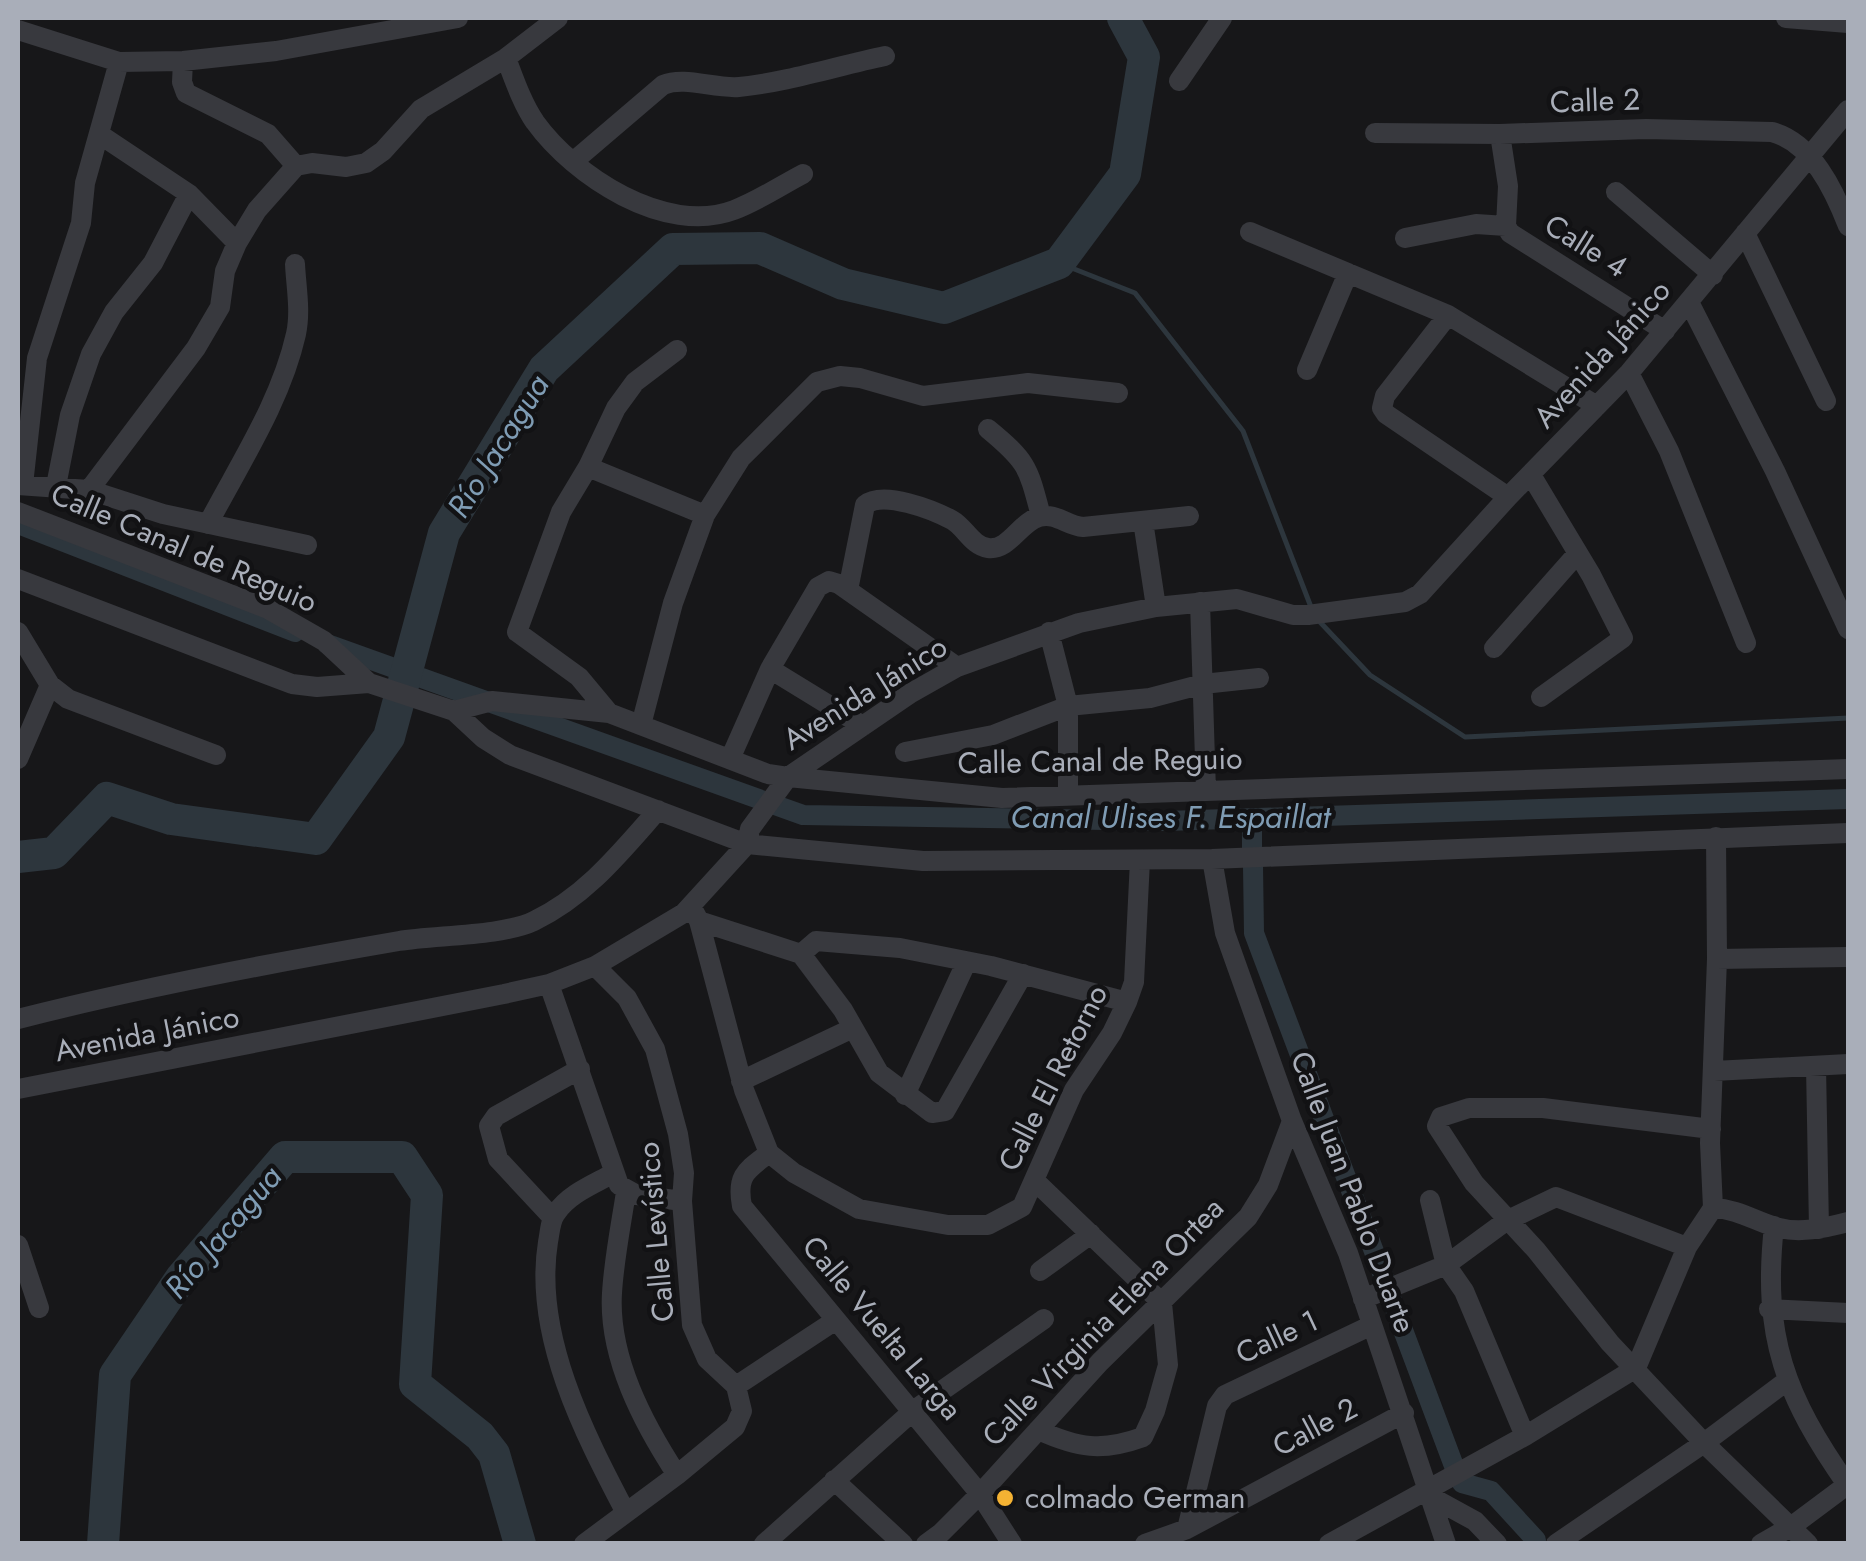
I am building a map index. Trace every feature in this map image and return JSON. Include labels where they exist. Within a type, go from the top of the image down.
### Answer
[{"type":"street","points":[[18,30],[120,62],[182,61],[276,51],[458,18]]},
{"type":"street","points":[[89,490],[196,348],[220,307],[225,271],[237,243],[258,210],[296,166],[312,162],[346,166],[366,163],[382,152],[420,109],[506,58],[558,18]]},
{"type":"street","points":[[1178,81],[1222,18]]},
{"type":"street","points":[[1786,18],[1848,22]]},
{"type":"street","points":[[574,161],[662,86],[672,82],[715,88],[742,86],[885,56]]},
{"type":"street","points":[[506,58],[534,120],[574,161],[627,201],[694,216],[732,211],[802,174]]},
{"type":"street","points":[[182,61],[186,94],[268,134],[296,166]]},
{"type":"street","points":[[120,62],[85,183],[82,223],[37,358],[20,485],[89,490],[162,514],[307,545]]},
{"type":"street","name":"Avenida Jánico","points":[[18,1089],[549,984],[595,966],[695,913],[784,782],[911,692],[956,667],[1050,632],[1156,607],[1200,602],[1237,599],[1316,614],[1404,602],[1420,594],[1629,373],[1848,110]]},
{"type":"street","name":"Calle 2","points":[[1375,133],[1754,130],[1788,136],[1807,156]]},
{"type":"street","points":[[99,134],[188,194],[237,243]]},
{"type":"street","name":"Calle 4","points":[[1500,134],[1508,186],[1506,226],[1516,238],[1666,331]]},
{"type":"street","points":[[1807,156],[1841,191],[1848,226]]},
{"type":"street","points":[[1616,192],[1712,275]]},
{"type":"street","points":[[56,486],[70,415],[90,354],[114,312],[154,262],[188,194]]},
{"type":"street","points":[[1405,238],[1476,224],[1506,226]]},
{"type":"street","points":[[1250,232],[1448,315],[1597,406]]},
{"type":"street","points":[[1745,233],[1826,402]]},
{"type":"street","points":[[208,524],[281,379],[298,318],[295,264]]},
{"type":"street","points":[[1307,370],[1348,273]]},
{"type":"street","points":[[1690,304],[1775,470],[1848,629]]},
{"type":"street","points":[[1448,315],[1385,396],[1382,408],[1508,497]]},
{"type":"street","points":[[608,713],[579,678],[517,632],[560,512],[588,467],[616,408],[635,382],[677,350]]},
{"type":"street","points":[[1629,373],[1669,451],[1746,644]]},
{"type":"street","points":[[641,725],[673,602],[705,515],[741,458],[817,382],[840,376],[860,378],[923,396],[1028,383],[1118,392]]},
{"type":"street","points":[[988,429],[1019,455],[1030,474],[1041,516]]},
{"type":"street","points":[[588,467],[705,515]]},
{"type":"street","points":[[1531,476],[1624,638],[1541,697]]},
{"type":"street","points":[[848,590],[866,505],[878,497],[955,521],[977,544],[988,548],[1002,546],[1041,516],[1052,515],[1073,526],[1189,516]]},
{"type":"street","name":"Calle Canal de Reguio","points":[[18,512],[268,609],[324,641],[369,684]]},
{"type":"street","points":[[1143,520],[1156,607]]},
{"type":"street","points":[[1494,648],[1576,554]]},
{"type":"street","name":"Calle Canal de Reguio","points":[[18,579],[262,675],[318,687],[369,684],[454,710],[492,701],[608,713],[784,782],[1002,798],[1848,769]]},
{"type":"street","points":[[730,759],[770,669],[818,587],[829,581],[848,590],[956,667]]},
{"type":"street","points":[[1200,602],[1206,791]]},
{"type":"street","points":[[18,632],[50,685],[68,698],[216,755]]},
{"type":"street","points":[[1050,632],[1068,706],[1068,796]]},
{"type":"street","points":[[770,669],[864,726]]},
{"type":"street","points":[[905,752],[993,735],[1068,706],[1150,698],[1203,684],[1258,678]]},
{"type":"street","points":[[18,758],[50,685]]},
{"type":"street","points":[[454,710],[483,738],[510,755],[658,810],[748,836],[923,860],[1212,859],[1848,833]]},
{"type":"street","points":[[18,1019],[259,965],[416,938],[528,924],[568,904],[607,869],[658,810]]},
{"type":"street","points":[[1329,1544],[1431,1493],[1636,1368],[1687,1247],[1713,1208],[1716,837]]},
{"type":"street","name":"Calle Juan Pablo Duarte","points":[[1212,859],[1225,933],[1292,1121],[1348,1253],[1446,1544]]},
{"type":"street","name":"Calle El Retorno","points":[[769,1153],[807,1181],[859,1208],[948,1225],[988,1225],[1022,1207],[1074,1090],[1112,1033],[1134,982],[1140,860]]},
{"type":"street","points":[[695,913],[801,954],[879,1073],[932,1113],[945,1112],[1022,974]]},
{"type":"street","points":[[695,913],[741,1081],[769,1153]]},
{"type":"street","points":[[801,954],[816,941],[900,948],[1127,1002]]},
{"type":"street","points":[[1717,960],[1848,958]]},
{"type":"street","points":[[905,1095],[966,963]]},
{"type":"street","name":"Calle Levístico","points":[[595,966],[627,998],[655,1049],[684,1172],[682,1201],[692,1325],[708,1359],[736,1386]]},
{"type":"street","points":[[549,984],[612,1174],[626,1192],[682,1201]]},
{"type":"street","points":[[741,1081],[853,1028]]},
{"type":"street","points":[[1714,1072],[1848,1064]]},
{"type":"street","points":[[1816,1066],[1819,1229]]},
{"type":"street","points":[[552,1217],[498,1159],[489,1126],[496,1116],[580,1070]]},
{"type":"street","points":[[1711,1129],[1542,1108],[1469,1108],[1441,1117],[1437,1126],[1474,1183],[1536,1250],[1610,1343],[1704,1443],[1808,1544]]},
{"type":"street","name":"Calle Virginia Elena Ortea","points":[[926,1544],[980,1494],[1100,1362],[1248,1218],[1268,1185],[1292,1121]]},
{"type":"street","name":"Calle Vuelta Larga","points":[[769,1153],[744,1173],[739,1189],[742,1206],[914,1411],[980,1494],[1012,1544]]},
{"type":"street","points":[[612,1174],[568,1198],[552,1217],[544,1265],[547,1310],[571,1393],[596,1456],[626,1513]]},
{"type":"street","points":[[1035,1181],[1162,1302],[1168,1364],[1143,1437],[1115,1448],[1067,1443],[1038,1430]]},
{"type":"street","points":[[626,1192],[612,1295],[614,1330],[642,1416],[677,1475]]},
{"type":"street","points":[[1363,1298],[1446,1265],[1506,1221],[1556,1198],[1687,1247]]},
{"type":"street","points":[[1430,1200],[1446,1265],[1464,1291],[1525,1436]]},
{"type":"street","points":[[1713,1208],[1734,1209],[1774,1226],[1819,1229],[1848,1222]]},
{"type":"street","points":[[1761,1544],[1848,1486],[1798,1407],[1775,1341],[1768,1277],[1774,1226]]},
{"type":"street","points":[[1040,1271],[1091,1234]]},
{"type":"street","points":[[18,1244],[38,1308]]},
{"type":"street","points":[[1769,1308],[1848,1313]]},
{"type":"street","points":[[767,1543],[914,1411],[1044,1319]]},
{"type":"street","points":[[584,1544],[677,1475],[739,1422],[742,1411],[736,1386],[836,1320]]},
{"type":"street","name":"Calle 1","points":[[1188,1529],[1217,1406],[1225,1395],[1372,1325]]},
{"type":"street","points":[[1556,1544],[1788,1380]]},
{"type":"street","name":"Calle 2","points":[[1155,1542],[1188,1529],[1404,1414]]},
{"type":"street","points":[[834,1480],[903,1544]]},
{"type":"street","points":[[1431,1493],[1475,1521],[1497,1544]]},
{"type":"waterway","name":"Río Jacagua","points":[[18,857],[54,853],[107,798],[171,819],[316,839],[389,737],[444,533],[544,369],[673,249],[760,248],[843,284],[944,308],[1059,263],[1125,174],[1144,57],[1123,18]]},
{"type":"waterway","points":[[1059,263],[1135,293],[1243,431],[1311,607]]},
{"type":"waterway","name":"Canal Ulises F. Espaillat","points":[[18,524],[295,632]]},
{"type":"waterway","points":[[1319,621],[1370,675],[1465,737],[1848,718]]},
{"type":"waterway","name":"Canal Ulises F. Espaillat","points":[[327,644],[803,815],[1166,821],[1848,799]]},
{"type":"waterway","points":[[1252,818],[1252,848]]},
{"type":"waterway","points":[[1253,866],[1254,933],[1384,1278]]},
{"type":"waterway","name":"Río Jacagua","points":[[103,1544],[115,1375],[181,1278],[285,1157],[402,1157],[427,1195],[415,1384],[480,1436],[494,1454],[520,1544]]},
{"type":"waterway","points":[[1391,1298],[1454,1466]]},
{"type":"waterway","points":[[1462,1483],[1491,1491],[1536,1540]]},
{"type":"place","name":"colmado German","points":[[1005,1498]]}]
